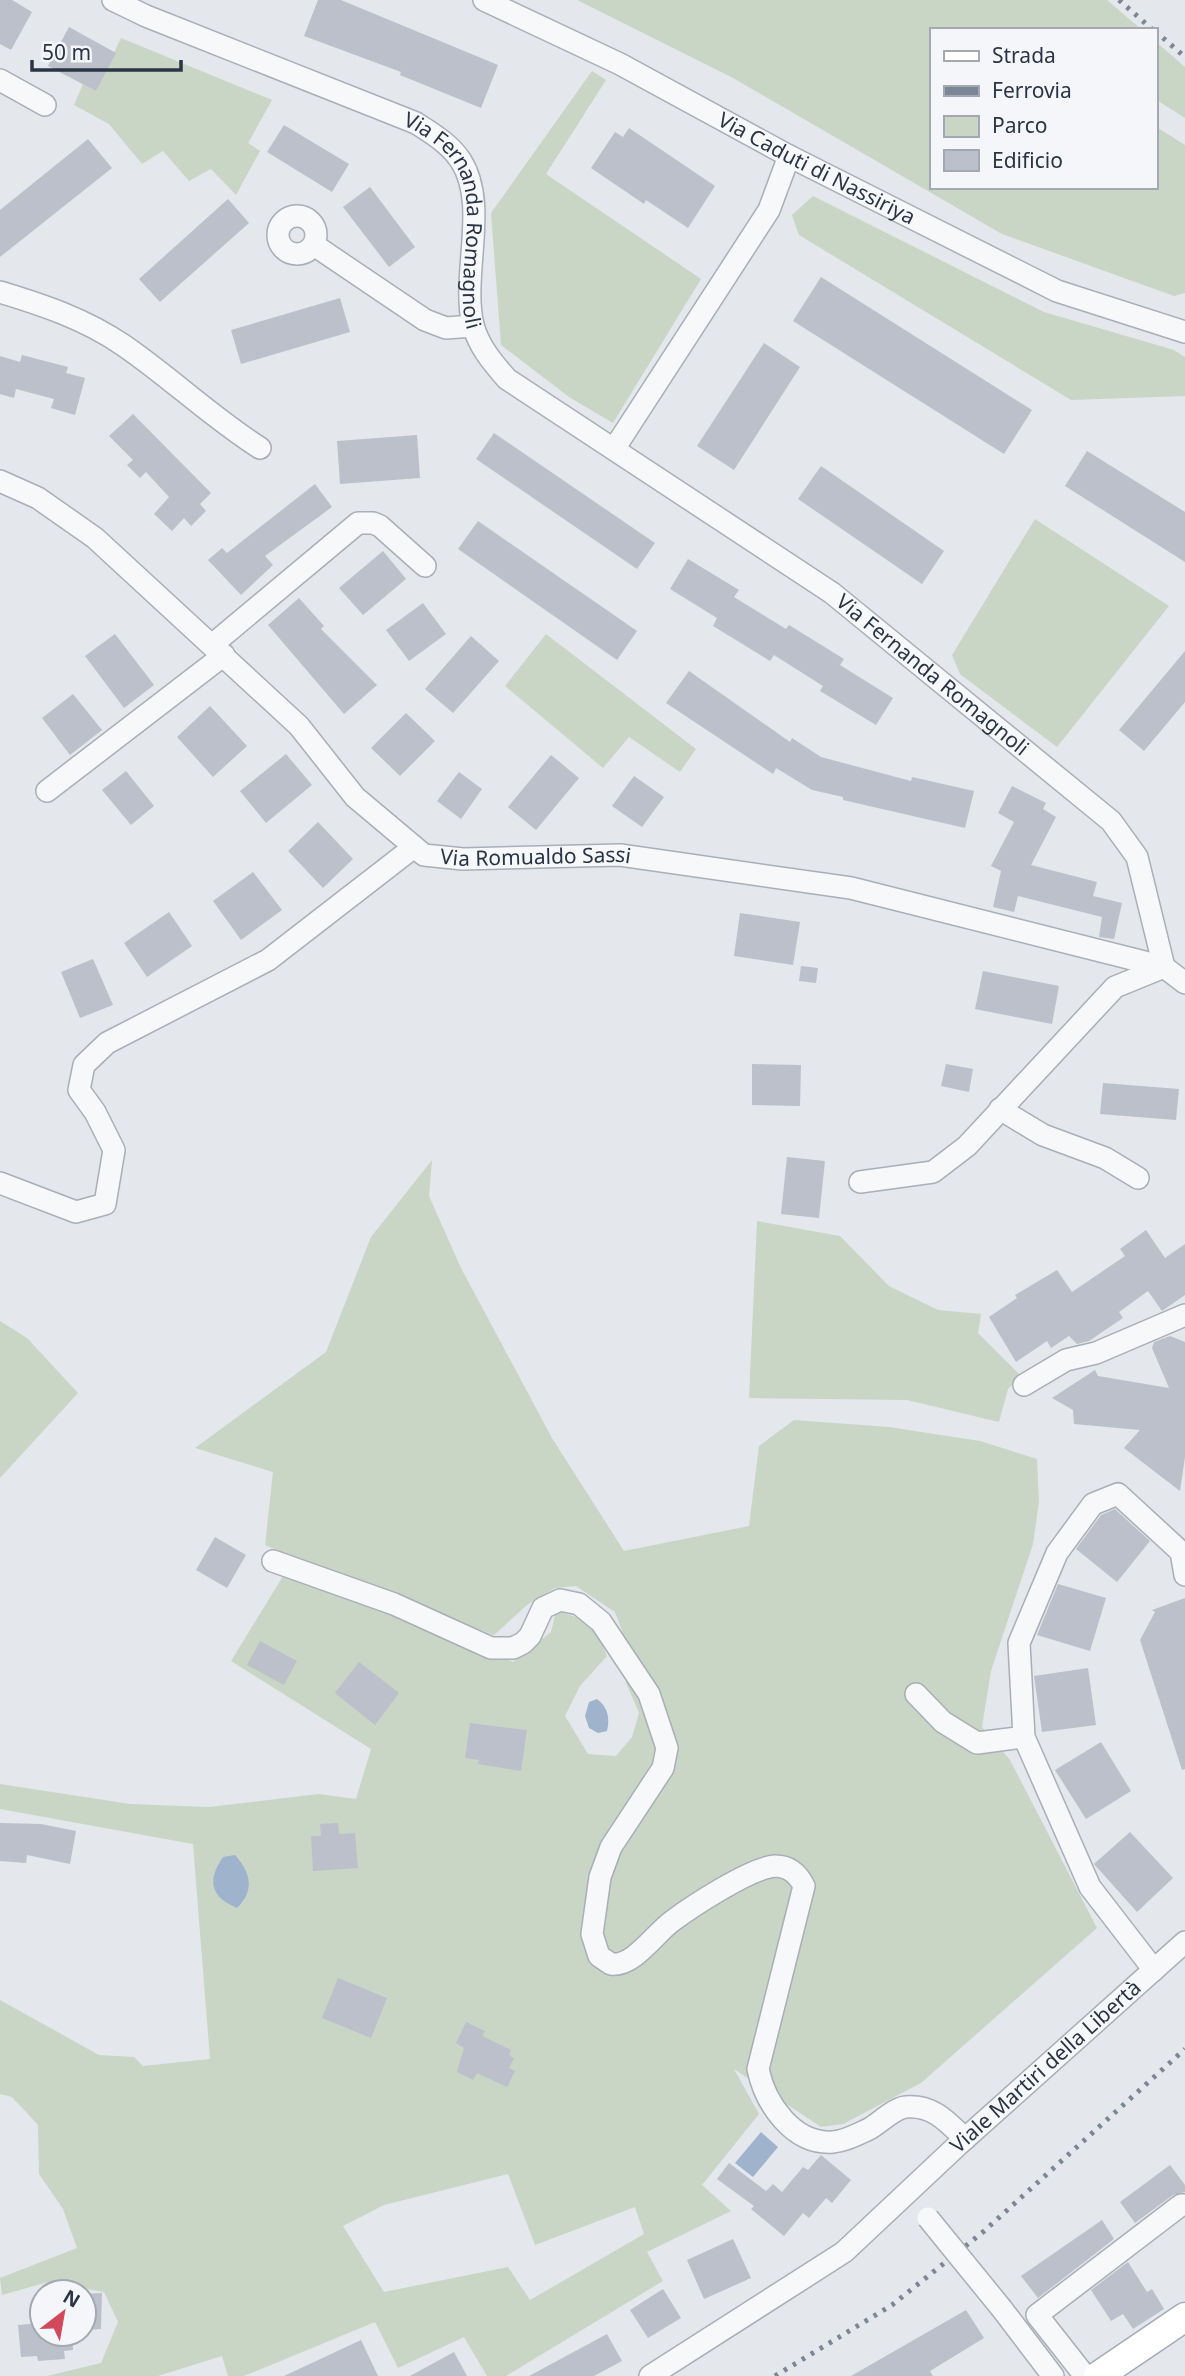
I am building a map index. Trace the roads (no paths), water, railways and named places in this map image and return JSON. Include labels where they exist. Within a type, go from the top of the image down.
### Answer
[{"type":"main road","points":[[1098,2376],[1185,2317]]},
{"type":"street","name":"Via Fernanda Romagnoli","points":[[114,0],[146,16],[416,123],[443,141],[461,162],[473,193],[470,299],[473,326],[486,355],[507,379],[832,593],[1111,821],[1137,857],[1164,967]]},
{"type":"street","name":"Via Caduti di Nassiriya","points":[[484,0],[620,64],[789,156],[1057,291],[1185,332]]},
{"type":"street","points":[[0,80],[45,105]]},
{"type":"street","points":[[614,449],[769,210],[789,156]]},
{"type":"street","points":[[314,245],[425,320],[446,328],[473,326]]},
{"type":"street","points":[[0,292],[75,318],[122,345],[230,429],[260,448]]},
{"type":"street","name":"Via Caduti di Nassiriya","points":[[1154,321],[1185,316]]},
{"type":"street","name":"Via Romualdo Sassi","points":[[0,481],[38,498],[95,538],[299,726],[355,797],[424,855],[463,859],[620,855],[851,888],[1164,967],[1185,983]]},
{"type":"street","points":[[47,791],[218,650],[358,523],[380,526],[425,566]]},
{"type":"street","points":[[0,1183],[76,1212],[105,1204],[114,1150],[95,1112],[79,1090],[84,1065],[107,1043],[268,960],[414,847]]},
{"type":"street","points":[[860,1182],[933,1172],[967,1146],[1115,986],[1164,967]]},
{"type":"street","points":[[1000,1110],[1042,1135],[1105,1158],[1138,1178]]},
{"type":"street","points":[[1024,1385],[1066,1360],[1096,1353],[1185,1315]]},
{"type":"street","points":[[1154,1970],[1090,1887],[1024,1737],[1019,1643],[1056,1553],[1093,1504],[1118,1494],[1181,1552],[1185,1575]]},
{"type":"street","points":[[273,1561],[394,1604],[491,1648],[513,1648],[523,1643],[530,1636],[543,1608],[560,1600],[579,1604],[601,1622],[649,1694],[667,1748],[663,1768],[611,1847],[600,1877],[592,1934],[599,1956],[618,1965],[703,1899],[765,1868],[776,1866],[793,1872],[804,1886],[804,1898],[758,2069],[766,2099],[785,2122],[817,2140],[845,2140],[873,2127],[903,2107],[933,2110],[965,2139]]},
{"type":"street","points":[[916,1694],[943,1721],[976,1743],[1024,1737]]},
{"type":"street","name":"Viale Martiri della Libertà","points":[[649,2376],[844,2252],[965,2139],[1185,1942]]},
{"type":"street","points":[[908,2195],[1053,2376]]},
{"type":"street","points":[[1085,2376],[1037,2315],[1181,2204],[1185,2205]]},
{"type":"water","points":[[597,1699],[606,1709],[608,1722],[607,1731],[598,1733],[589,1728],[585,1716],[589,1702]]},
{"type":"water","points":[[235,1855],[245,1868],[249,1882],[247,1895],[237,1908],[221,1899],[216,1893],[213,1880],[223,1857]]},
{"type":"water","points":[[761,2132],[778,2147],[753,2177],[735,2163]]},
{"type":"railway","points":[[1119,0],[1151,28]]},
{"type":"railway","points":[[1157,33],[1185,57]]},
{"type":"railway","points":[[775,2376],[892,2305],[983,2232],[1185,2049]]}]
